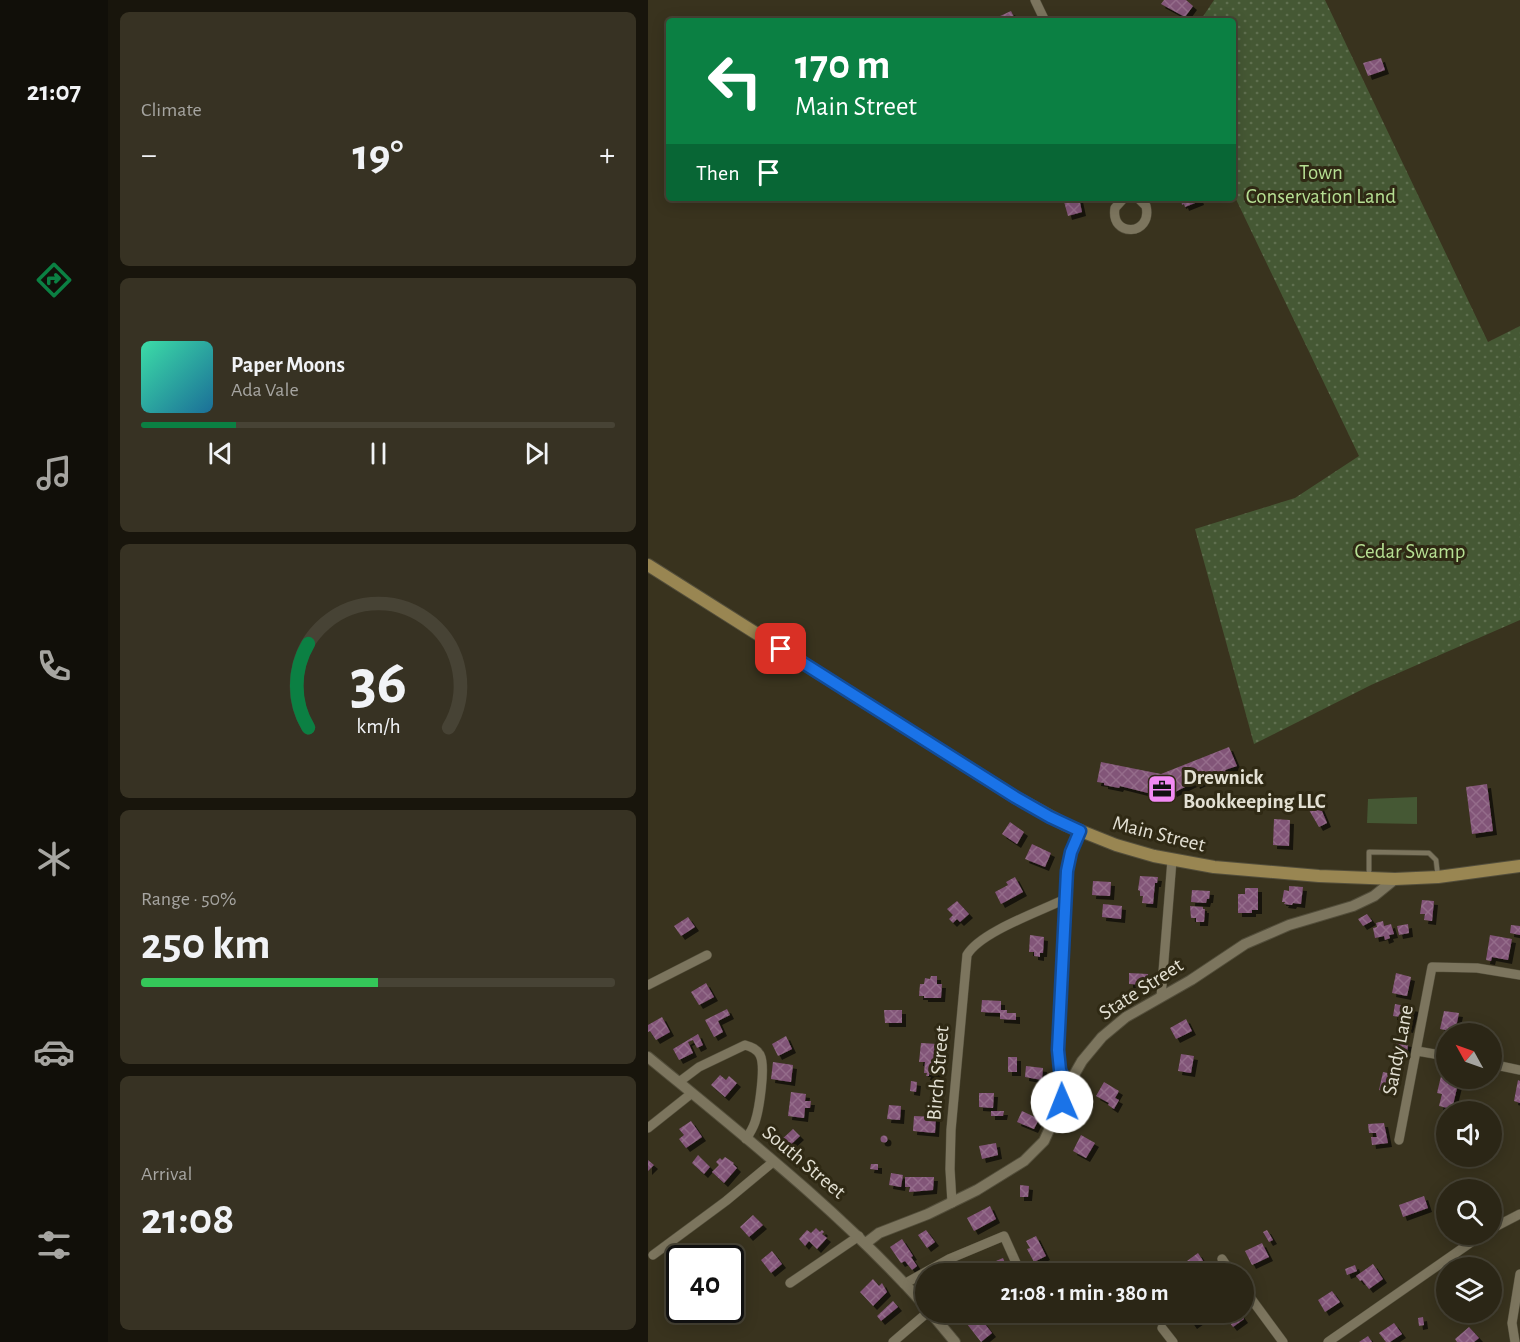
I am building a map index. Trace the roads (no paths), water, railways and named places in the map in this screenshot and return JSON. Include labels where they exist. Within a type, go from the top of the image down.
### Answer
[{"type":"main road","name":"Main Street","points":[[648,565],[1015,797],[1050,817],[1116,846],[1172,860],[1236,870],[1369,878],[1438,877],[1520,866]]},
{"type":"street","points":[[1035,0],[1044,18]]},
{"type":"street","points":[[1121,201],[1115,208],[1114,218],[1121,227],[1131,230],[1141,226],[1147,217],[1146,206],[1140,201]]},
{"type":"street","points":[[1068,1089],[1060,1070],[1058,1050],[1065,899],[1069,861],[1080,831]]},
{"type":"street","points":[[1161,997],[1172,860]]},
{"type":"street","name":"State Street","points":[[863,1240],[952,1203],[997,1180],[1035,1151],[1050,1129],[1082,1061],[1102,1037],[1126,1017],[1251,941],[1289,925],[1353,906],[1374,896],[1395,879]]},
{"type":"street","name":"Birch Street","points":[[952,1203],[951,1130],[965,963],[971,948],[984,938],[1065,899]]},
{"type":"street","points":[[648,985],[707,955]]},
{"type":"street","name":"Sandy Lane","points":[[1399,1140],[1432,967],[1477,968],[1520,975]]},
{"type":"street","points":[[679,1082],[699,1067],[745,1045],[757,1050],[763,1065],[755,1122],[746,1139]]},
{"type":"street","points":[[1417,1051],[1436,1054]]},
{"type":"street","name":"South Street","points":[[648,1057],[863,1240],[915,1296]]},
{"type":"street","points":[[1502,1066],[1520,1070]]},
{"type":"street","points":[[648,1128],[692,1093]]},
{"type":"street","points":[[652,1255],[726,1201],[773,1162]]},
{"type":"street","points":[[1502,1223],[1520,1214]]},
{"type":"street","points":[[942,1263],[1004,1236],[1016,1263]]},
{"type":"street","points":[[790,1283],[863,1240]]},
{"type":"street","points":[[1328,1342],[1467,1245]]},
{"type":"street","points":[[1222,1259],[1225,1263]]},
{"type":"street","points":[[1513,1341],[1512,1323],[1520,1274]]},
{"type":"street","points":[[904,1284],[915,1278]]},
{"type":"street","points":[[1254,1303],[1282,1342]]},
{"type":"street","points":[[893,1342],[916,1323]]},
{"type":"street","points":[[939,1323],[955,1342]]},
{"type":"street","points":[[1162,1328],[1173,1342]]},
{"type":"lane","points":[[1369,878],[1369,852],[1430,853],[1436,860],[1438,877]]},
{"type":"place","name":"Drewnick Bookkeeping LLC","points":[[1162,789]]},
{"type":"park label","name":"Town Conservation Land","points":[[1321,184]]},
{"type":"park label","name":"Cedar Swamp","points":[[1410,551]]}]
